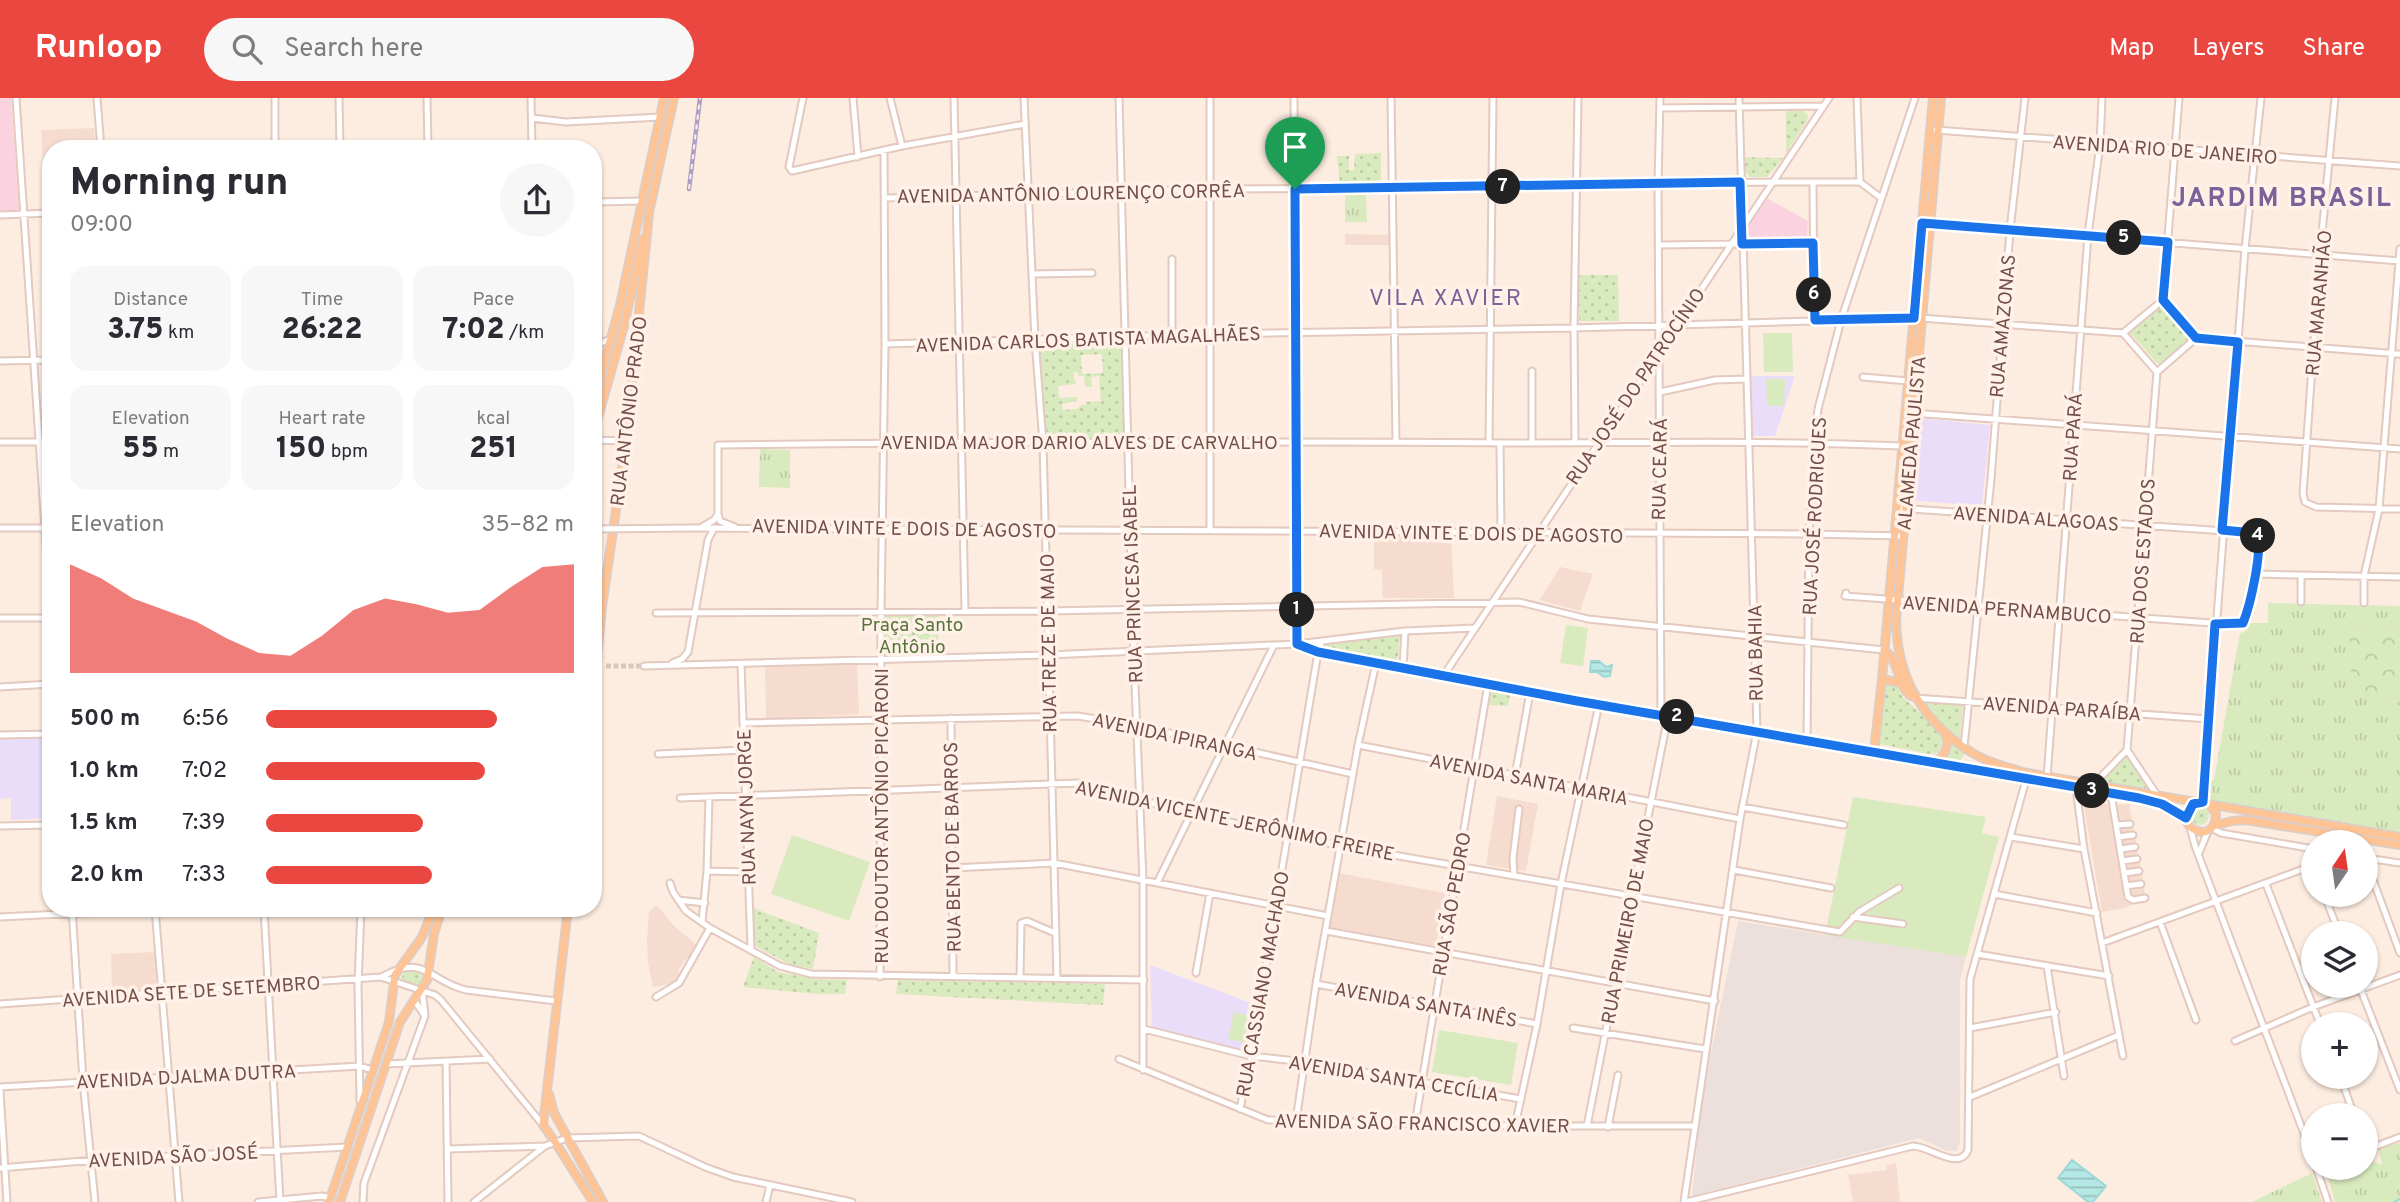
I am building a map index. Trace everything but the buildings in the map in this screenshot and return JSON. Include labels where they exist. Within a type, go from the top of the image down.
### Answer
[{"type":"main road","points":[[602,371],[664,98]]},
{"type":"main road","points":[[602,405],[624,326],[674,98]]},
{"type":"main road","name":"ALAMEDA PAULISTA","points":[[1933,98],[1935,130]]},
{"type":"main road","name":"ALAMEDA PAULISTA","points":[[1874,751],[1884,650],[1893,600],[1926,224],[1935,130],[1941,98]]},
{"type":"main road","name":"RUA ANTÔNIO PRADO","points":[[602,588],[626,440],[649,214]]},
{"type":"main road","name":"ALAMEDA PAULISTA","points":[[1901,508],[1902,446],[1909,413],[1908,381],[1918,318]]},
{"type":"main road","name":"ALAMEDA PAULISTA","points":[[1893,600],[1899,657],[1915,698],[1945,732],[1974,754],[2022,772],[2400,837]]},
{"type":"main road","points":[[1884,650],[1891,655],[1907,693],[1915,698]]},
{"type":"main road","points":[[1882,679],[1901,683]]},
{"type":"main road","points":[[1936,762],[1948,746],[1945,732]]},
{"type":"main road","points":[[1874,751],[2162,804],[2186,818]]},
{"type":"main road","points":[[1970,768],[1969,760],[1974,754]]},
{"type":"main road","points":[[2211,828],[2216,814],[2202,803],[2189,808],[2186,818],[2189,827],[2198,832],[2211,828],[2232,821],[2246,820],[2400,845]]},
{"type":"main road","points":[[330,1200],[389,1022],[394,982],[399,968],[422,937],[430,917]]},
{"type":"main road","points":[[340,1202],[400,1022],[422,990],[429,971],[431,946],[439,917]]},
{"type":"main road","points":[[567,917],[542,1125],[593,1202]]},
{"type":"main road","points":[[372,1070],[378,1075],[380,1082]]},
{"type":"main road","points":[[548,1087],[554,1113],[603,1202]]},
{"type":"street","points":[[16,98],[42,480]]},
{"type":"street","points":[[97,98],[100,140]]},
{"type":"street","points":[[275,98],[275,140]]},
{"type":"street","points":[[339,98],[340,140]]},
{"type":"street","points":[[427,98],[428,140]]},
{"type":"street","points":[[531,98],[532,140]]},
{"type":"street","points":[[803,98],[789,167],[792,172],[902,146],[1025,124]]},
{"type":"street","points":[[853,98],[858,157]]},
{"type":"street","points":[[890,98],[902,146]]},
{"type":"street","points":[[954,98],[965,611]]},
{"type":"street","name":"RUA TREZE DE MAIO","points":[[1024,98],[1035,340],[1043,443],[1057,978]]},
{"type":"street","name":"RUA PRINCESA ISABEL","points":[[1119,98],[1132,610],[1143,881],[1143,1070]]},
{"type":"street","points":[[1210,98],[1210,530]]},
{"type":"street","points":[[1294,98],[1297,644]]},
{"type":"street","points":[[1391,98],[1396,442]]},
{"type":"street","points":[[1489,443],[1493,98]]},
{"type":"street","points":[[1575,443],[1578,98]]},
{"type":"street","name":"RUA CEARÁ","points":[[1660,98],[1658,245],[1661,352],[1658,535],[1664,715]]},
{"type":"street","name":"RUA BAHIA","points":[[1685,1202],[1740,819],[1757,731],[1739,98]]},
{"type":"street","name":"RUA JOSÉ DO PATROCÍNIO","points":[[1444,675],[1536,533],[1661,352],[1676,325],[1829,98]]},
{"type":"street","points":[[1857,98],[1860,182],[1881,198]]},
{"type":"street","name":"RUA JOSÉ RODRIGUES","points":[[1807,739],[1810,534],[1818,410],[1841,320],[1915,98]]},
{"type":"street","name":"RUA AMAZONAS","points":[[1964,747],[1988,513],[2001,324],[2025,98]]},
{"type":"street","name":"RUA PARÁ","points":[[2047,776],[2080,330],[2102,98]]},
{"type":"street","points":[[2179,98],[2163,300],[2123,333],[2157,372],[2196,338]]},
{"type":"street","points":[[2202,803],[2245,249],[2261,98]]},
{"type":"street","name":"RUA MARANHÃO","points":[[2336,98],[2320,254],[2303,494],[2309,505],[2379,509]]},
{"type":"street","points":[[1660,108],[1823,106]]},
{"type":"street","points":[[532,118],[566,122],[660,117]]},
{"type":"street","name":"AVENIDA RIO DE JANEIRO","points":[[1935,130],[2400,166]]},
{"type":"street","name":"RUA DOUTOR ANTÔNIO PICARONI","points":[[880,977],[886,198],[884,151]]},
{"type":"street","name":"AVENIDA ANTÔNIO LOURENÇO CORRÊA","points":[[886,198],[1211,189],[1860,182]]},
{"type":"street","points":[[1813,183],[1815,320]]},
{"type":"street","points":[[602,202],[642,201]]},
{"type":"street","points":[[0,215],[42,213]]},
{"type":"street","points":[[1926,224],[2399,261]]},
{"type":"street","points":[[1658,245],[1813,243]]},
{"type":"street","points":[[2364,603],[2364,576],[2379,509],[2400,249]]},
{"type":"street","points":[[1172,259],[1172,335]]},
{"type":"street","points":[[1032,274],[1092,273]]},
{"type":"street","points":[[2163,300],[2196,338],[2400,354]]},
{"type":"street","name":"AVENIDA CARLOS BATISTA MAGALHÃES","points":[[885,344],[1918,318],[2123,333]]},
{"type":"street","points":[[602,343],[611,339]]},
{"type":"street","points":[[0,361],[42,360]]},
{"type":"street","points":[[1532,371],[1532,443]]},
{"type":"street","name":"RUA DOS ESTADOS","points":[[2127,750],[2157,372]]},
{"type":"street","points":[[1863,377],[1908,381]]},
{"type":"street","points":[[1660,392],[1715,380],[1746,379]]},
{"type":"street","points":[[1909,413],[2400,449]]},
{"type":"street","points":[[602,438],[626,440]]},
{"type":"street","name":"AVENIDA MAJOR DARIO ALVES DE CARVALHO","points":[[718,514],[718,445],[1210,441],[1814,442],[1902,446]]},
{"type":"street","points":[[0,442],[42,442]]},
{"type":"street","points":[[1500,443],[1501,533]]},
{"type":"street","name":"AVENIDA ALAGOAS","points":[[1901,508],[2257,534],[2259,542],[2255,574]]},
{"type":"street","points":[[2379,509],[2400,509]]},
{"type":"street","points":[[718,514],[720,521],[736,527]]},
{"type":"street","points":[[708,540],[702,527],[714,520],[718,514]]},
{"type":"street","name":"AVENIDA VINTE E DOIS DE AGOSTO","points":[[602,529],[736,527],[1899,536]]},
{"type":"street","points":[[0,528],[42,528]]},
{"type":"street","points":[[693,664],[689,660],[688,652],[708,540],[715,528]]},
{"type":"street","points":[[2215,624],[2243,623],[2255,574],[2400,577]]},
{"type":"street","points":[[2301,576],[2301,602]]},
{"type":"street","name":"AVENIDA PERNAMBUCO","points":[[1846,593],[1845,596],[2215,624]]},
{"type":"street","points":[[656,613],[1046,611],[1519,603],[1588,619],[1884,650]]},
{"type":"street","points":[[0,618],[42,618]]},
{"type":"street","points":[[644,666],[1134,652],[1297,644],[1405,631],[1475,628]]},
{"type":"street","points":[[1404,668],[1405,631]]},
{"type":"street","name":"RUA CASSIANO MACHADO","points":[[1240,1109],[1322,641]]},
{"type":"street","points":[[1297,644],[1318,652],[1530,692],[1874,751]]},
{"type":"street","points":[[1157,883],[1275,645]]},
{"type":"street","points":[[667,665],[682,659],[688,652]]},
{"type":"street","points":[[1296,1121],[1316,984],[1358,745],[1376,663]]},
{"type":"street","name":"RUA NAYN JORGE","points":[[741,664],[751,949]]},
{"type":"street","name":"RUA SÃO PEDRO","points":[[1415,1124],[1488,684]]},
{"type":"street","points":[[0,687],[42,685]]},
{"type":"street","points":[[1515,776],[1530,692]]},
{"type":"street","name":"AVENIDA PARAÍBA","points":[[1915,698],[2209,719]]},
{"type":"street","points":[[1515,1126],[1537,1024],[1561,884],[1599,704]]},
{"type":"street","name":"RUA PRIMEIRO DE MAIO","points":[[1587,1126],[1633,898],[1664,715]]},
{"type":"street","name":"AVENIDA IPIRANGA","points":[[743,723],[1078,716],[1138,726],[1353,775]]},
{"type":"street","name":"RUA BENTO DE BARROS","points":[[951,718],[953,976]]},
{"type":"street","points":[[0,735],[42,734]]},
{"type":"street","name":"AVENIDA SANTA MARIA","points":[[1358,745],[1740,819]]},
{"type":"street","points":[[658,754],[744,750]]},
{"type":"street","points":[[2094,784],[2127,750],[2157,795]]},
{"type":"street","points":[[1685,1202],[1913,1146],[1922,1146],[1954,1160],[1961,1159],[1969,1150],[1970,979],[2026,780]]},
{"type":"street","name":"AVENIDA VICENTE JERÔNIMO FREIRE","points":[[680,799],[1079,783],[1192,814],[1288,835],[1633,898],[1826,931],[1840,932],[1853,917]]},
{"type":"street","points":[[2076,788],[2084,849],[2123,1056]]},
{"type":"street","points":[[2111,794],[2130,899],[2145,898]]},
{"type":"street","points":[[702,922],[707,871],[709,797]]},
{"type":"street","points":[[1742,807],[1844,825]]},
{"type":"street","points":[[1514,875],[1513,858],[1519,809]]},
{"type":"street","points":[[2117,825],[2130,824]]},
{"type":"street","points":[[0,826],[42,825]]},
{"type":"street","points":[[2189,827],[2301,1126]]},
{"type":"street","points":[[2199,853],[2211,828],[2221,833],[2301,847]]},
{"type":"street","points":[[2119,837],[2133,835]]},
{"type":"street","points":[[2011,836],[2084,849]]},
{"type":"street","points":[[2120,849],[2135,847]]},
{"type":"street","points":[[1504,873],[1513,858]]},
{"type":"street","points":[[2122,861],[2137,859]]},
{"type":"street","points":[[2378,860],[2400,863]]},
{"type":"street","points":[[953,868],[1054,863],[1328,916]]},
{"type":"street","points":[[1734,870],[1831,888]]},
{"type":"street","points":[[707,871],[748,872]]},
{"type":"street","points":[[2124,873],[2139,871]]},
{"type":"street","points":[[2102,943],[2301,871]]},
{"type":"street","points":[[670,883],[686,911],[710,928],[780,966],[811,974],[1144,980]]},
{"type":"street","points":[[2126,886],[2141,884]]},
{"type":"street","points":[[2266,884],[2316,1012]]},
{"type":"street","points":[[1853,917],[1899,888]]},
{"type":"street","points":[[2378,892],[2400,953]]},
{"type":"street","points":[[1196,973],[1210,894]]},
{"type":"street","points":[[1994,894],[2097,912]]},
{"type":"street","points":[[678,900],[705,903]]},
{"type":"street","points":[[0,917],[42,914]]},
{"type":"street","points":[[73,917],[83,1081],[95,1202]]},
{"type":"street","points":[[156,917],[179,1202]]},
{"type":"street","points":[[264,917],[279,1201]]},
{"type":"street","points":[[360,917],[360,1108]]},
{"type":"street","points":[[1853,917],[1903,924]]},
{"type":"street","points":[[1020,978],[1020,924],[1027,921],[1055,933]]},
{"type":"street","points":[[2160,922],[2196,1020]]},
{"type":"street","points":[[656,997],[679,983],[710,928]]},
{"type":"street","points":[[1326,931],[1715,1001]]},
{"type":"street","points":[[1976,954],[2109,975]]},
{"type":"street","points":[[2047,966],[2064,1076]]},
{"type":"street","points":[[399,968],[412,967],[429,971],[453,987],[466,990],[556,1001]]},
{"type":"street","name":"AVENIDA SETE DE SETEMBRO","points":[[0,1004],[359,979],[381,977],[399,968]]},
{"type":"street","points":[[2378,982],[2400,975]]},
{"type":"street","name":"AVENIDA SETE DE SETEMBRO","points":[[381,977],[422,990]]},
{"type":"street","name":"AVENIDA SANTA INÊS","points":[[1316,984],[1537,1024]]},
{"type":"street","points":[[363,1202],[364,1183],[425,1016],[422,990]]},
{"type":"street","points":[[422,990],[441,1000],[542,1125]]},
{"type":"street","points":[[2235,1041],[2335,998]]},
{"type":"street","points":[[2364,998],[2400,1090]]},
{"type":"street","points":[[414,1000],[425,1016]]},
{"type":"street","points":[[1970,1028],[2056,1012]]},
{"type":"street","points":[[1573,1028],[1705,1049]]},
{"type":"street","name":"AVENIDA SANTA CECÍLIA","points":[[1144,1029],[1251,1056],[1305,1062],[1521,1099]]},
{"type":"street","points":[[1970,1097],[2119,1035]]},
{"type":"street","points":[[386,1063],[490,1059]]},
{"type":"street","name":"AVENIDA SÃO FRANCISCO XAVIER","points":[[1119,1059],[1268,1120],[1515,1126],[1695,1126]]},
{"type":"street","points":[[446,1062],[448,1202]]},
{"type":"street","name":"AVENIDA DJALMA DUTRA","points":[[0,1089],[83,1081],[360,1066],[372,1070]]},
{"type":"street","points":[[1608,1127],[1618,1075]]},
{"type":"street","points":[[0,1089],[2,1168],[7,1202]]},
{"type":"street","points":[[474,1202],[545,1146],[555,1142],[567,1138],[639,1136],[705,1167],[770,1185],[852,1202]]},
{"type":"street","points":[[2378,1144],[2400,1137]]},
{"type":"street","points":[[448,1149],[545,1146]]},
{"type":"street","name":"AVENIDA SÃO JOSÉ","points":[[2,1168],[91,1160],[347,1147]]},
{"type":"street","points":[[347,1178],[364,1183]]},
{"type":"street","points":[[2321,1180],[2328,1202]]},
{"type":"street","points":[[766,1202],[770,1185]]},
{"type":"street","points":[[483,1195],[488,1202]]},
{"type":"street","points":[[258,1202],[322,1196],[330,1200]]},
{"type":"shaded area","points":[[0,98],[11,98],[19,210],[0,211]]},
{"type":"shaded area","points":[[94,128],[95,140],[42,140],[42,146],[41,130]]},
{"type":"shaded area","points":[[1766,198],[1808,221],[1807,237],[1748,238],[1747,226]]},
{"type":"shaded area","points":[[1345,234],[1391,235],[1391,245],[1345,245]]},
{"type":"shaded area","points":[[1750,376],[1795,376],[1775,436],[1751,436]]},
{"type":"shaded area","points":[[1917,418],[1990,425],[1982,506],[1908,500]]},
{"type":"shaded area","points":[[1374,536],[1451,536],[1454,598],[1383,598],[1382,570],[1374,569]]},
{"type":"shaded area","points":[[1560,567],[1593,574],[1580,611],[1540,600]]},
{"type":"shaded area","points":[[857,663],[859,714],[766,719],[765,667]]},
{"type":"shaded area","points":[[42,736],[42,818],[11,820],[11,798],[0,799],[0,738]]},
{"type":"shaded area","points":[[1497,796],[1538,804],[1526,871],[1486,865]]},
{"type":"shaded area","points":[[2090,799],[2103,800],[2107,805],[2129,804],[2146,899],[2125,908],[2102,912],[2084,806]]},
{"type":"shaded area","points":[[1338,873],[1445,893],[1436,946],[1328,927]]},
{"type":"shaded area","points":[[657,905],[674,926],[697,945],[690,958],[686,958],[677,972],[681,973],[675,983],[653,987],[647,941],[649,912]]},
{"type":"shaded area","points":[[1738,921],[1966,957],[1960,980],[1960,1143],[1956,1151],[1947,1151],[1919,1138],[1692,1196],[1702,1095]]},
{"type":"shaded area","points":[[155,952],[156,987],[112,992],[111,954]]},
{"type":"shaded area","points":[[1150,965],[1256,1005],[1249,1052],[1152,1028]]},
{"type":"shaded area","points":[[1896,1163],[1900,1202],[1853,1202],[1848,1175],[1887,1170],[1886,1165]]},
{"type":"green space","points":[[1786,111],[1803,111],[1808,116],[1786,153]]},
{"type":"green space","points":[[1381,153],[1381,184],[1340,184],[1337,156],[1349,156],[1349,170],[1354,170],[1355,154]]},
{"type":"green space","points":[[1744,157],[1783,158],[1767,177],[1750,177],[1744,170]]},
{"type":"green space","points":[[1345,194],[1366,194],[1367,222],[1345,222]]},
{"type":"green space","points":[[1578,275],[1618,275],[1619,321],[1579,321]]},
{"type":"green space","points":[[2161,306],[2190,338],[2159,365],[2130,333]]},
{"type":"green space","points":[[1763,333],[1792,333],[1793,372],[1764,372]]},
{"type":"green space","points":[[1121,340],[1124,438],[1047,439],[1039,344]],"holes":[[[1102,354],[1103,373],[1082,374],[1081,355]],[[1077,372],[1079,376],[1084,376],[1085,387],[1092,387],[1091,377],[1099,376],[1101,401],[1086,402],[1086,405],[1077,409],[1063,410],[1062,404],[1077,401],[1077,397],[1059,398],[1058,386],[1076,384],[1073,373]]]},
{"type":"green space","points":[[1766,379],[1785,379],[1784,406],[1767,406]]},
{"type":"green space","points":[[760,449],[790,450],[790,488],[759,487]]},
{"type":"green space","points":[[2268,603],[2400,606],[2400,630],[2349,628],[2365,699],[2400,702],[2400,833],[2209,803],[2206,798],[2208,781],[2214,780],[2240,633],[2245,632],[2247,623],[2268,623]]},
{"type":"green space","name":"Praça Santo Antônio","points":[[885,615],[939,615],[938,653],[884,655]]},
{"type":"green space","points":[[1566,625],[1588,628],[1583,666],[1560,663]]},
{"type":"green space","points":[[2349,628],[2400,630],[2400,702],[2365,699],[2352,685]]},
{"type":"green space","points":[[1400,636],[1398,658],[1393,662],[1321,648],[1324,643]]},
{"type":"green space","points":[[1888,683],[1896,685],[1903,697],[1941,733],[1938,753],[1929,754],[1880,744],[1883,687]]},
{"type":"green space","points":[[1490,688],[1511,691],[1508,706],[1485,705]]},
{"type":"green space","points":[[1924,701],[1963,703],[1960,739],[1924,706]]},
{"type":"green space","points":[[1949,740],[1966,751],[1960,761],[1944,758]]},
{"type":"green space","points":[[2125,756],[2130,758],[2147,785],[2145,789],[2103,783],[2102,780]]},
{"type":"green space","points":[[1853,797],[1986,817],[1982,833],[1999,837],[1966,957],[1825,935]]},
{"type":"green space","points":[[2196,807],[2204,807],[2209,816],[2207,823],[2196,825],[2191,820],[2191,812]]},
{"type":"green space","points":[[792,835],[870,862],[849,921],[771,894]]},
{"type":"green space","points":[[753,908],[819,933],[813,969],[791,965],[755,946]]},
{"type":"green space","points":[[754,957],[778,972],[818,979],[847,980],[845,994],[743,987]]},
{"type":"green space","points":[[404,971],[423,973],[419,986],[401,981]]},
{"type":"green space","points":[[898,980],[1105,984],[1103,1005],[896,994]]},
{"type":"green space","points":[[1234,1012],[1253,1017],[1247,1043],[1228,1039]]},
{"type":"green space","points":[[1439,1030],[1518,1043],[1511,1085],[1432,1072]]},
{"type":"green space","points":[[2400,1143],[2400,1202],[2335,1202],[2330,1180],[2378,1180],[2378,1164],[2382,1165],[2378,1147]]},
{"type":"green space","points":[[2301,1178],[2314,1180],[2322,1202],[2252,1202]]},
{"type":"water","points":[[1591,661],[1599,661],[1606,667],[1612,665],[1610,676],[1604,677],[1597,672],[1590,672]]},
{"type":"water","points":[[2072,1160],[2106,1186],[2093,1202],[2088,1202],[2058,1178]]},
{"type":"waterway","points":[[2394,1202],[2400,1199]]},
{"type":"tunnel","points":[[606,666],[644,666]]},
{"type":"railway","points":[[689,189],[700,98]]},
{"type":"district","name":"JARDIM BRASIL","points":[[2282,197]]},
{"type":"district","name":"VILA XAVIER","points":[[1446,297]]},
{"type":"route","points":[[1740,182],[1742,244],[1813,243],[1815,320],[1914,318],[1922,223],[2168,242],[2163,300],[2196,338],[2238,342],[2222,530],[2254,533],[2259,538],[2255,574],[2243,623],[2215,624],[2203,802],[2193,804],[2186,813],[2186,818],[2162,804],[2139,798],[1574,700],[1318,652],[1297,644],[1295,189],[1740,182]]}]
